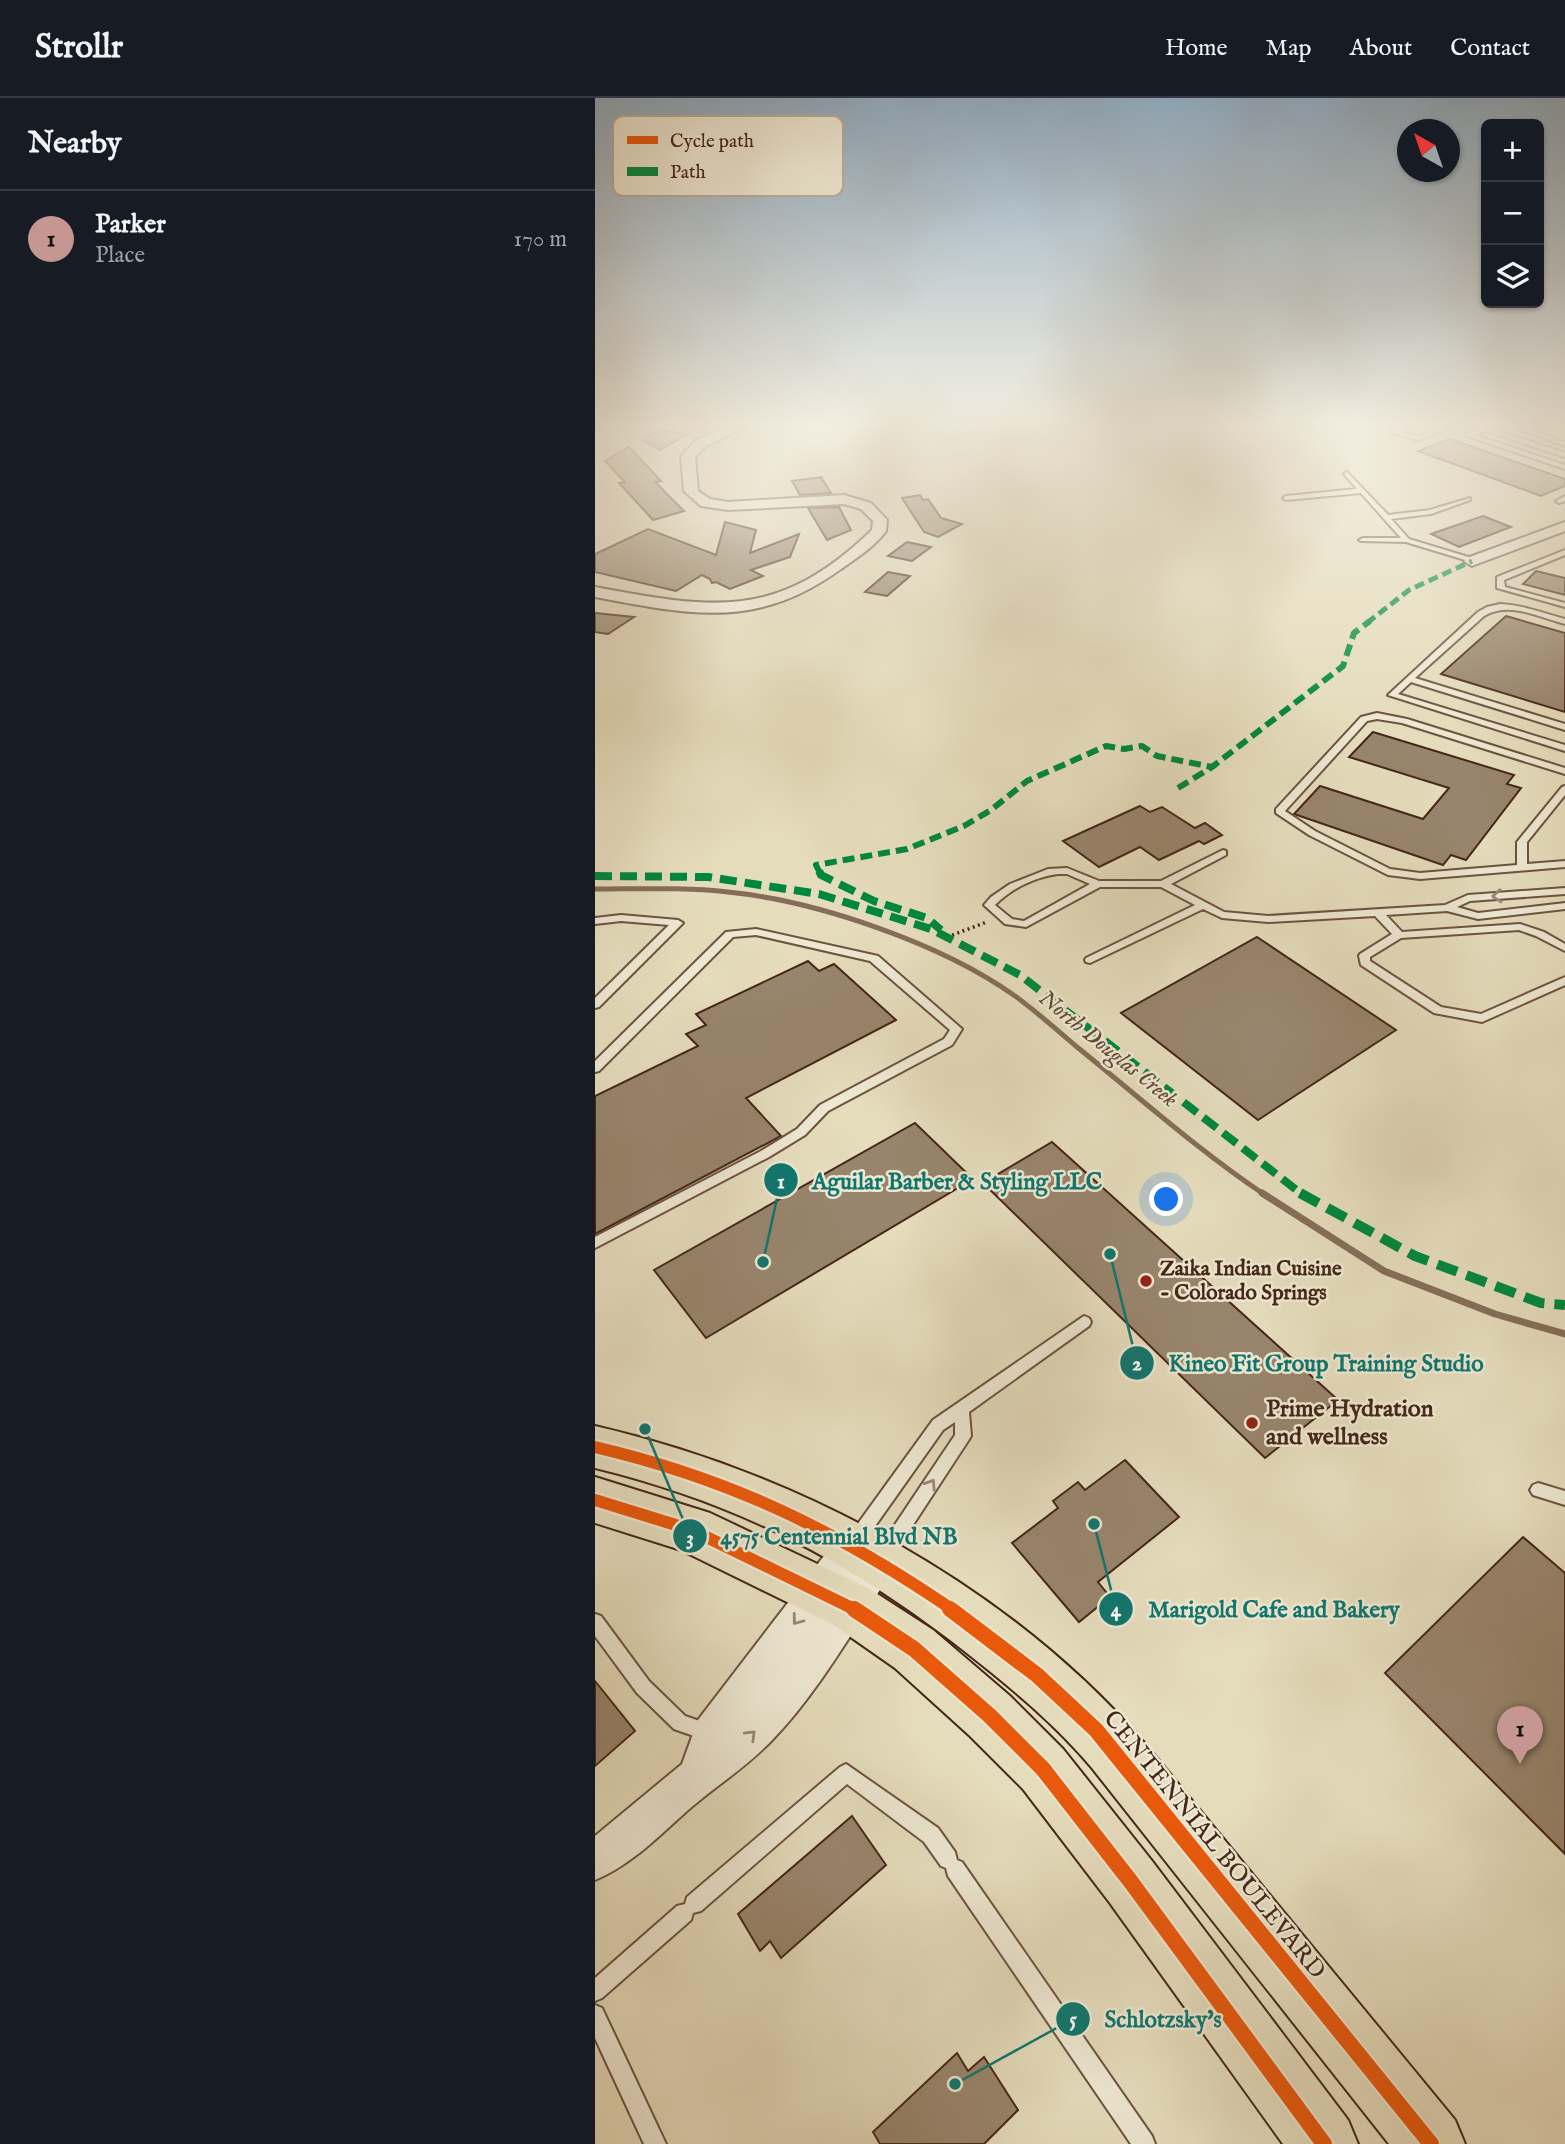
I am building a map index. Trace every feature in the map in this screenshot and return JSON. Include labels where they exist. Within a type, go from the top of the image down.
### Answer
[{"type":"main road","name":"CENTENNIAL BOULEVARD","points":[[595,1447],[718,1481],[815,1525],[850,1576],[913,1649],[990,1716],[1044,1769],[1131,1881],[1324,2144]]},
{"type":"main road","name":"CENTENNIAL BOULEVARD","points":[[595,1500],[850,1576],[958,1613],[1027,1667],[1094,1729],[1431,2144]]},
{"type":"street","points":[[595,592],[688,608],[717,610],[764,604],[802,590],[829,573],[873,536],[880,522]]},
{"type":"street","points":[[1472,561],[1565,526]]},
{"type":"street","points":[[698,1776],[711,1733],[850,1576]]},
{"type":"street","points":[[597,1855],[621,1843],[698,1776],[734,1752],[763,1723],[850,1576]]},
{"type":"lane","points":[[1393,522],[1407,540]]},
{"type":"lane","points":[[1363,540],[1407,540],[1472,561]]},
{"type":"lane","points":[[1565,552],[1500,579],[1501,588],[1565,605]]},
{"type":"lane","points":[[1565,622],[1505,606],[1493,607],[1481,614],[1392,695],[1565,748]]},
{"type":"lane","points":[[1408,679],[1565,727]]},
{"type":"lane","points":[[1565,771],[1404,721],[1377,716],[1364,719],[1279,811],[1313,833],[1388,872],[1420,876],[1565,863]]},
{"type":"lane","points":[[1522,867],[1522,842],[1565,789]]},
{"type":"lane","points":[[1098,884],[1026,924],[1009,922],[989,905],[995,897],[1047,870],[1068,871],[1098,884],[1163,884],[1223,853]]},
{"type":"lane","points":[[1163,884],[1222,915],[1268,919],[1447,908],[1478,916],[1565,906]]},
{"type":"lane","points":[[1447,908],[1468,898],[1565,891]]},
{"type":"lane","points":[[1090,960],[1203,905]]},
{"type":"lane","points":[[1377,912],[1399,935]]},
{"type":"lane","points":[[595,920],[621,918],[678,923],[595,1004]]},
{"type":"lane","points":[[1565,948],[1540,934],[1520,927],[1399,935],[1364,956],[1365,963],[1438,1010],[1482,1018],[1565,981]]},
{"type":"lane","points":[[595,1068],[730,934],[756,932],[874,958],[956,1029],[948,1042],[824,1108],[801,1132],[765,1154],[595,1243]]},
{"type":"lane","points":[[850,1576],[938,1425],[1084,1322]]},
{"type":"lane","points":[[850,1576],[963,1436],[961,1408]]},
{"type":"lane","points":[[1538,1490],[1565,1498]]},
{"type":"lane","points":[[595,1622],[643,1687],[680,1723],[711,1733]]},
{"type":"lane","points":[[595,1991],[846,1773],[931,1835],[1144,2144]]},
{"type":"lane","points":[[595,2015],[655,2144]]},
{"type":"path","points":[[947,937],[1003,917]]},
{"type":"building","points":[[725,522],[756,530],[750,553],[799,534],[790,557],[751,570],[763,576],[730,589],[716,582],[712,583],[702,575],[676,591],[595,572],[595,554],[648,529],[716,555]]},
{"type":"building","points":[[817,522],[847,522],[851,530],[827,540]]},
{"type":"building","points":[[918,522],[962,524],[938,537],[924,532]]},
{"type":"building","points":[[1464,522],[1499,522],[1511,527],[1459,547],[1431,534]]},
{"type":"building","points":[[907,542],[931,547],[912,561],[888,556]]},
{"type":"building","points":[[1536,571],[1565,578],[1565,595],[1523,584]]},
{"type":"building","points":[[888,572],[910,576],[887,596],[865,592]]},
{"type":"building","points":[[595,613],[634,617],[608,634],[595,632]]},
{"type":"building","points":[[1506,616],[1565,633],[1565,712],[1441,674]]},
{"type":"building","points":[[1373,732],[1514,775],[1507,784],[1521,788],[1466,860],[1451,855],[1443,865],[1294,814],[1320,786],[1423,819],[1449,788],[1349,757]]},
{"type":"building","points":[[1140,806],[1150,812],[1162,807],[1195,828],[1205,823],[1222,835],[1204,844],[1199,841],[1159,860],[1140,847],[1099,867],[1063,841]]},
{"type":"building","points":[[1257,937],[1396,1030],[1258,1120],[1121,1013]]},
{"type":"building","points":[[808,961],[819,971],[834,964],[896,1020],[746,1098],[781,1136],[595,1234],[595,1096],[698,1046],[686,1034],[706,1025],[696,1014]]},
{"type":"building","points":[[915,1123],[973,1179],[706,1338],[654,1270]]},
{"type":"building","points":[[1052,1142],[1338,1400],[1265,1458],[983,1183]]},
{"type":"building","points":[[1125,1460],[1179,1517],[1098,1582],[1110,1597],[1079,1622],[1012,1543],[1058,1508],[1053,1501],[1078,1482],[1085,1490]]},
{"type":"building","points":[[1523,1537],[1565,1573],[1565,1854],[1385,1673]]},
{"type":"building","points":[[595,1681],[635,1731],[595,1766]]},
{"type":"building","points":[[852,1816],[886,1865],[781,1958],[770,1941],[760,1951],[738,1914]]},
{"type":"building","points":[[957,2053],[968,2071],[984,2057],[1018,2110],[984,2144],[880,2144],[873,2132]]},
{"type":"waterway","name":"North Douglas Creek","points":[[595,889],[695,889],[763,897],[839,915],[952,959],[1023,1002],[1193,1142],[1264,1194]]},
{"type":"waterway","name":"North Douglas Creek","points":[[1264,1194],[1384,1271],[1495,1314],[1565,1334]]},
{"type":"marked path","points":[[1178,788],[1212,767],[1343,666],[1354,633],[1409,590],[1472,561]]},
{"type":"marked path","points":[[941,930],[927,918],[874,901],[821,875],[816,865],[907,849],[964,826],[991,810],[1027,781],[1106,746],[1124,749],[1142,746],[1157,756],[1212,767]]},
{"type":"marked path","points":[[595,876],[708,877],[819,894],[931,929],[1020,975],[1299,1193],[1415,1256],[1541,1303],[1565,1305]]},
{"type":"cycle path","points":[[595,1447],[704,1477],[809,1522],[907,1579],[954,1611],[1037,1675],[1112,1748],[1431,2144]]},
{"type":"cycle path","points":[[595,1500],[692,1530],[850,1606],[914,1649],[990,1716],[1043,1769],[1131,1882],[1324,2144]]},
{"type":"place","name":"Kineo Fit Group Training Studio","points":[[1110,1254]]},
{"type":"place","name":"Aguilar Barber & Styling LLC","points":[[763,1262]]},
{"type":"place","name":"Zaika Indian Cuisine - Colorado Springs","points":[[1146,1281]]},
{"type":"place","name":"Prime Hydration and wellness","points":[[1252,1423]]},
{"type":"place","name":"4575 Centennial Blvd NB","points":[[645,1429]]},
{"type":"place","name":"Marigold Cafe and Bakery","points":[[1094,1524]]},
{"type":"place","name":"Parker","points":[[1520,1764]]},
{"type":"place","name":"Schlotzsky's","points":[[955,2084]]}]
